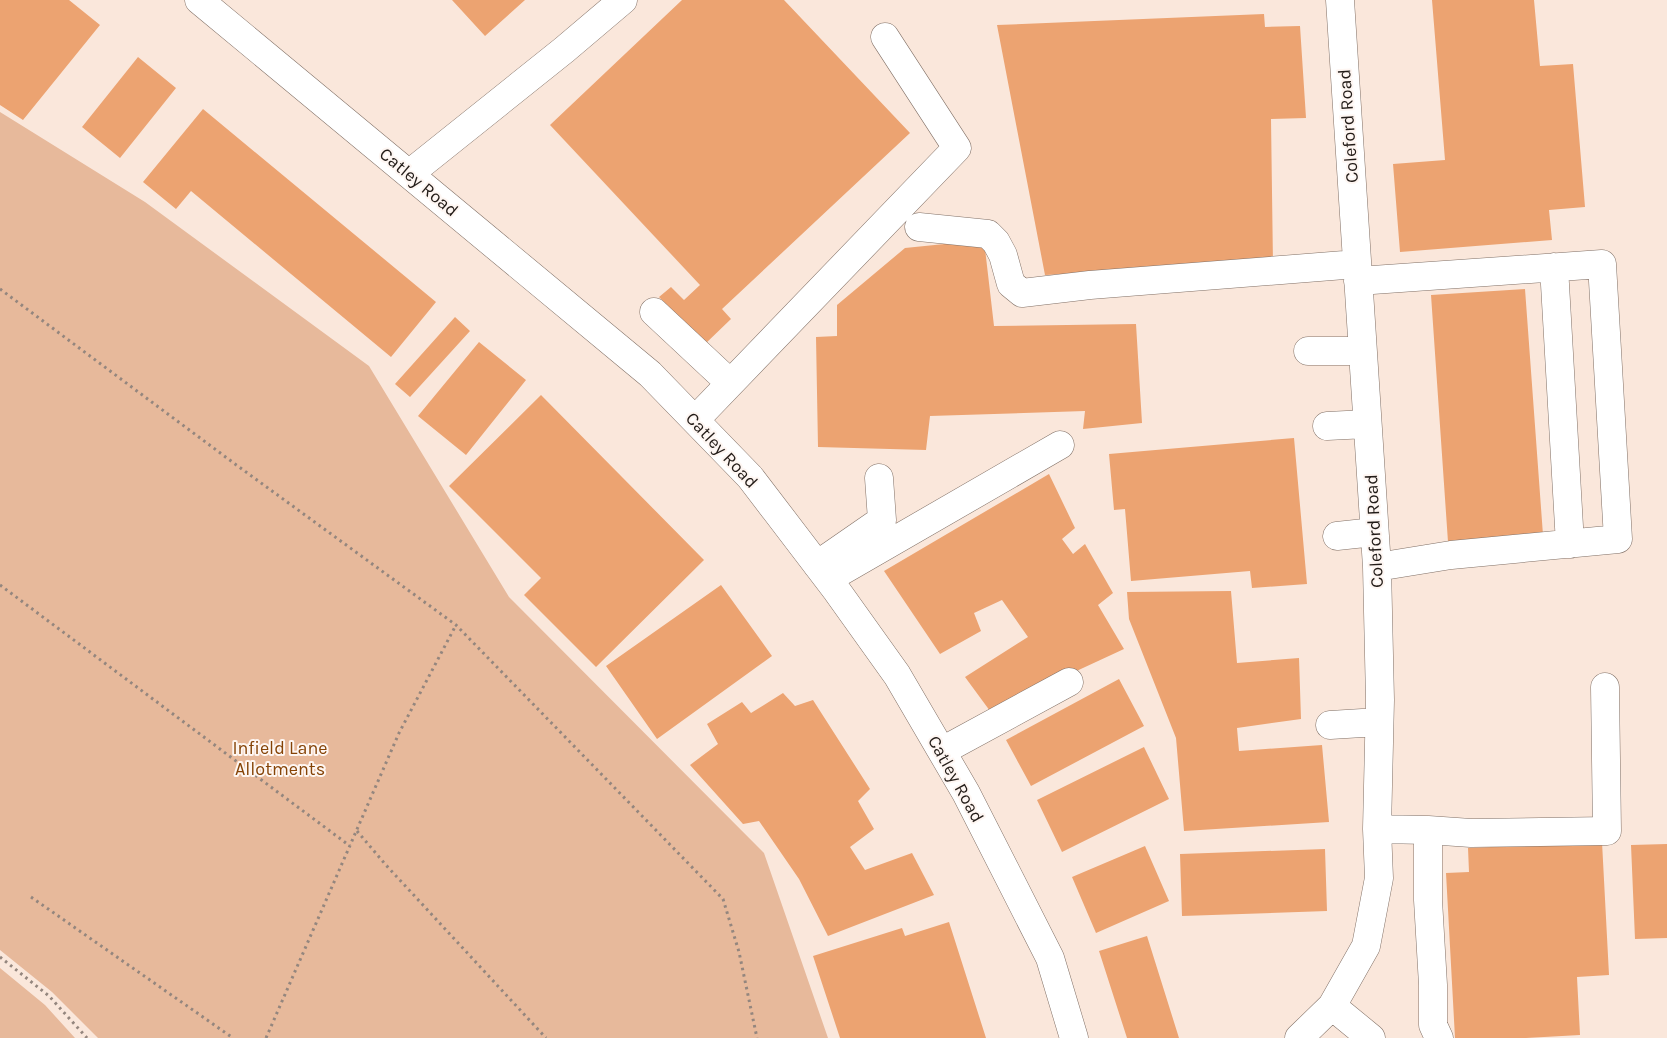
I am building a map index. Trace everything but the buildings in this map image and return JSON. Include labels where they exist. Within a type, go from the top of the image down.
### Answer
[{"type":"street","name":"Catley Road","points":[[199,0],[650,374],[750,477],[822,572],[896,675],[942,751],[966,793],[1050,958],[1074,1038]]},
{"type":"street","points":[[409,174],[564,50],[623,0]]},
{"type":"street","name":"Coleford Road","points":[[1300,1038],[1332,1006],[1366,946],[1379,878],[1376,828],[1379,722],[1377,567],[1340,0]]},
{"type":"street","points":[[694,420],[957,148],[885,37]]},
{"type":"street","points":[[919,227],[988,234],[996,242],[1003,255],[1011,284],[1022,293],[1100,285],[1602,264],[1618,539],[1451,555],[1377,567]]},
{"type":"street","points":[[1554,267],[1570,544]]},
{"type":"street","points":[[654,312],[730,383]]},
{"type":"street","points":[[1308,351],[1362,351]]},
{"type":"street","points":[[1327,426],[1367,424]]},
{"type":"street","points":[[822,572],[1060,445]]},
{"type":"street","points":[[822,572],[882,520],[879,478]]},
{"type":"street","points":[[1337,536],[1374,532]]},
{"type":"street","points":[[942,751],[1070,682]]},
{"type":"street","points":[[1376,828],[1471,833],[1607,832],[1605,687]]},
{"type":"street","points":[[1330,725],[1379,722]]},
{"type":"street","points":[[1428,830],[1428,900],[1433,985],[1433,1026],[1439,1038]]},
{"type":"street","points":[[1332,1006],[1371,1038]]},
{"type":"path","points":[[0,289],[456,625],[723,899],[738,952],[757,1038]]},
{"type":"path","points":[[0,585],[350,846]]},
{"type":"path","points":[[266,1038],[399,733],[456,625]]},
{"type":"path","points":[[357,831],[546,1038]]},
{"type":"path","points":[[31,897],[233,1038]]},
{"type":"path","points":[[0,956],[49,996],[87,1038]]},
{"type":"green space","name":"Infield Lane Allotments","points":[[0,112],[145,202],[369,366],[509,597],[764,853],[828,1038],[98,1038],[52,992],[0,950]]},
{"type":"green space","points":[[0,968],[45,1005],[75,1038],[0,1038]]}]
